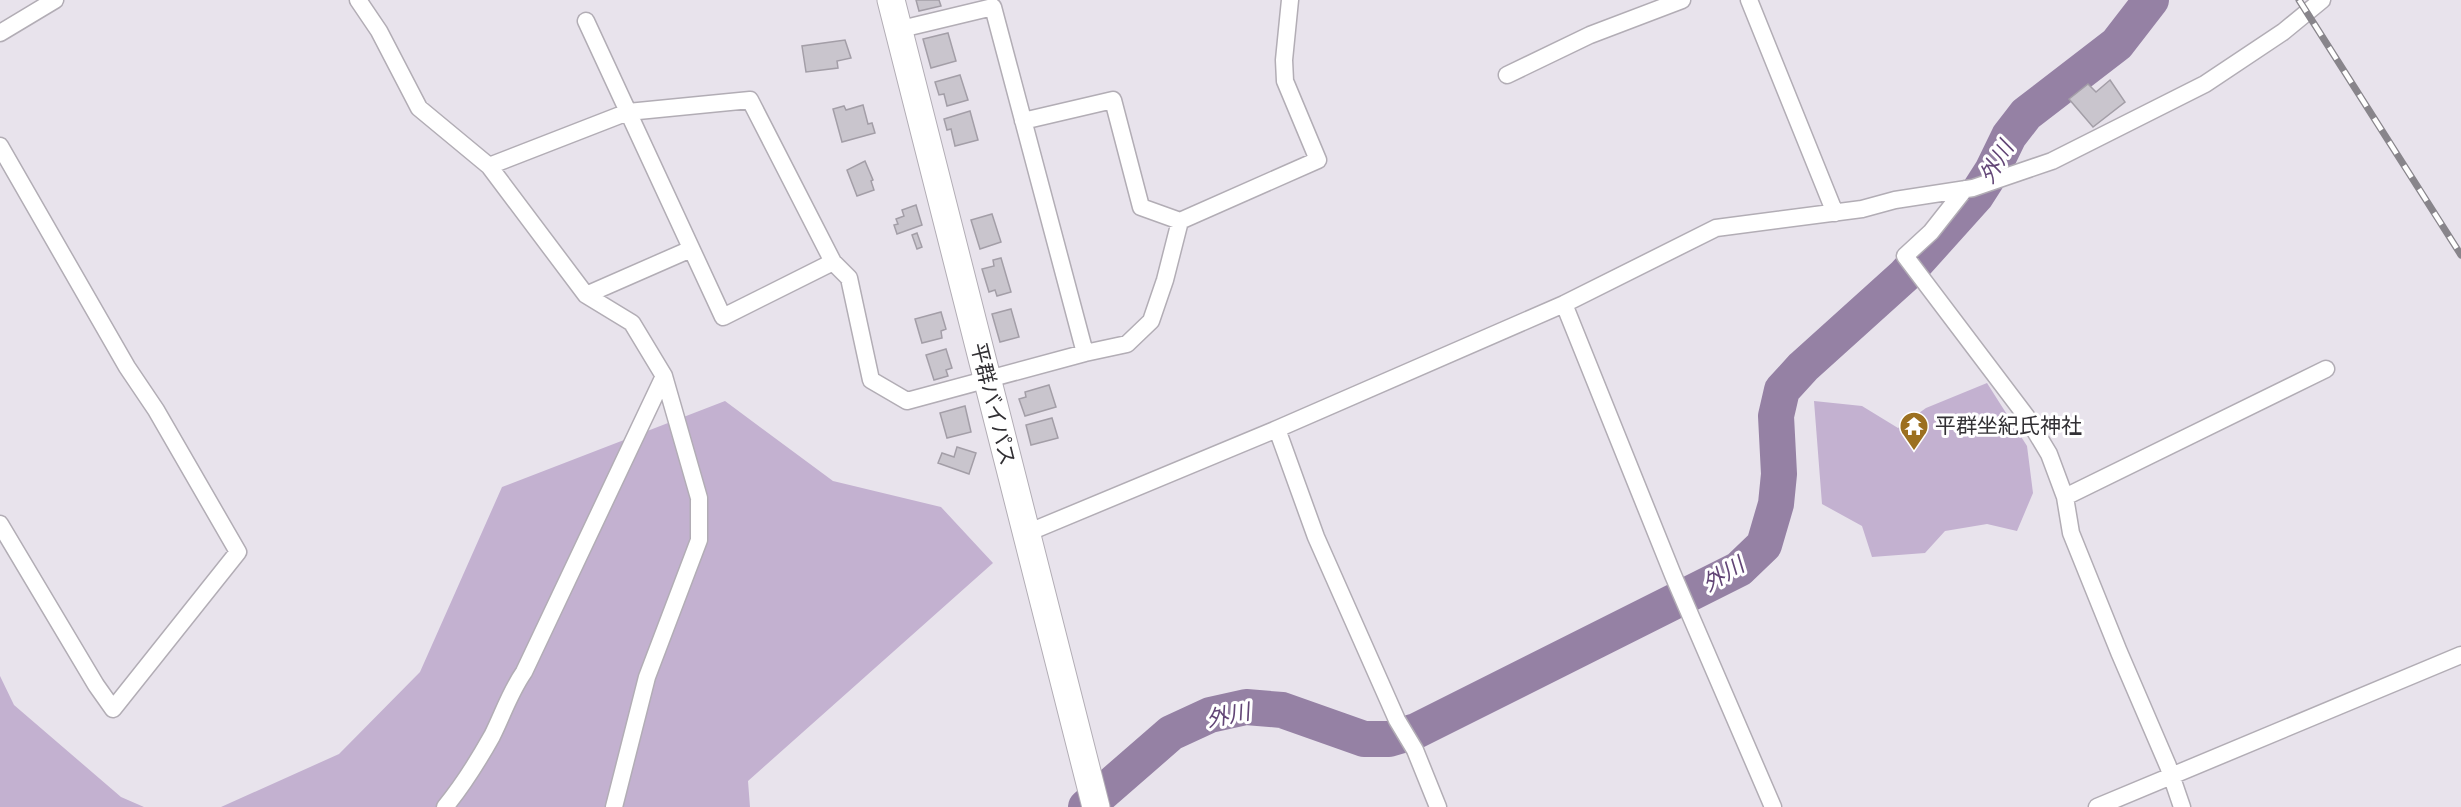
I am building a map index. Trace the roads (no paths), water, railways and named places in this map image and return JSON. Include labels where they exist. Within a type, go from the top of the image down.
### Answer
[{"type":"highway","name":"平群バイパス","points":[[891,0],[1096,807]]},
{"type":"street","points":[[0,33],[55,0]]},
{"type":"street","points":[[358,0],[379,31],[418,108],[489,166],[586,295],[632,323],[664,376],[699,498],[699,540],[647,677],[614,807]]},
{"type":"street","points":[[1023,122],[1113,100],[1141,207],[1180,221],[1318,160],[1285,81],[1284,60],[1290,0]]},
{"type":"street","points":[[1507,75],[1590,35],[1682,0]]},
{"type":"street","points":[[1749,0],[1835,213]]},
{"type":"street","points":[[1027,533],[1277,429],[1564,304],[1716,228],[1862,209],[1895,200],[1969,189],[2052,160],[2205,84],[2283,32],[2322,0]]},
{"type":"street","points":[[897,30],[993,7],[1084,353]]},
{"type":"street","points":[[586,21],[723,317],[833,262]]},
{"type":"street","points":[[489,166],[628,112],[750,100],[833,262],[849,278],[872,380],[906,401],[986,378],[1127,344],[1151,321],[1165,280],[1180,221]]},
{"type":"street","points":[[0,146],[127,367],[156,410],[238,552],[113,709],[96,685],[0,524]]},
{"type":"street","points":[[1969,189],[1931,232],[1905,256],[2026,416],[2049,454],[2065,497],[2071,533],[2168,766],[2182,807]]},
{"type":"street","points":[[586,295],[691,249]]},
{"type":"street","points":[[1564,304],[1673,574],[1773,807]]},
{"type":"street","points":[[2065,497],[2326,369]]},
{"type":"street","points":[[445,807],[461,787],[492,735],[512,689],[524,672],[664,376]]},
{"type":"street","points":[[1277,429],[1316,537],[1397,720],[1415,750],[1438,807]]},
{"type":"street","points":[[2097,807],[2461,655]]},
{"type":"waterway","name":"外川","points":[[1086,807],[1171,733],[1210,715],[1246,707],[1282,710],[1364,739],[1389,739],[1416,731],[1739,569],[1764,545],[1776,504],[1779,474],[1776,416],[1782,390],[1803,367],[1905,275],[1976,196],[1992,171],[2009,136],[2026,114],[2117,44],[2151,0]]},
{"type":"railway","points":[[2299,0],[2461,255]]},
{"type":"place","name":"平群坐紀氏神社","points":[[1914,452]]}]
